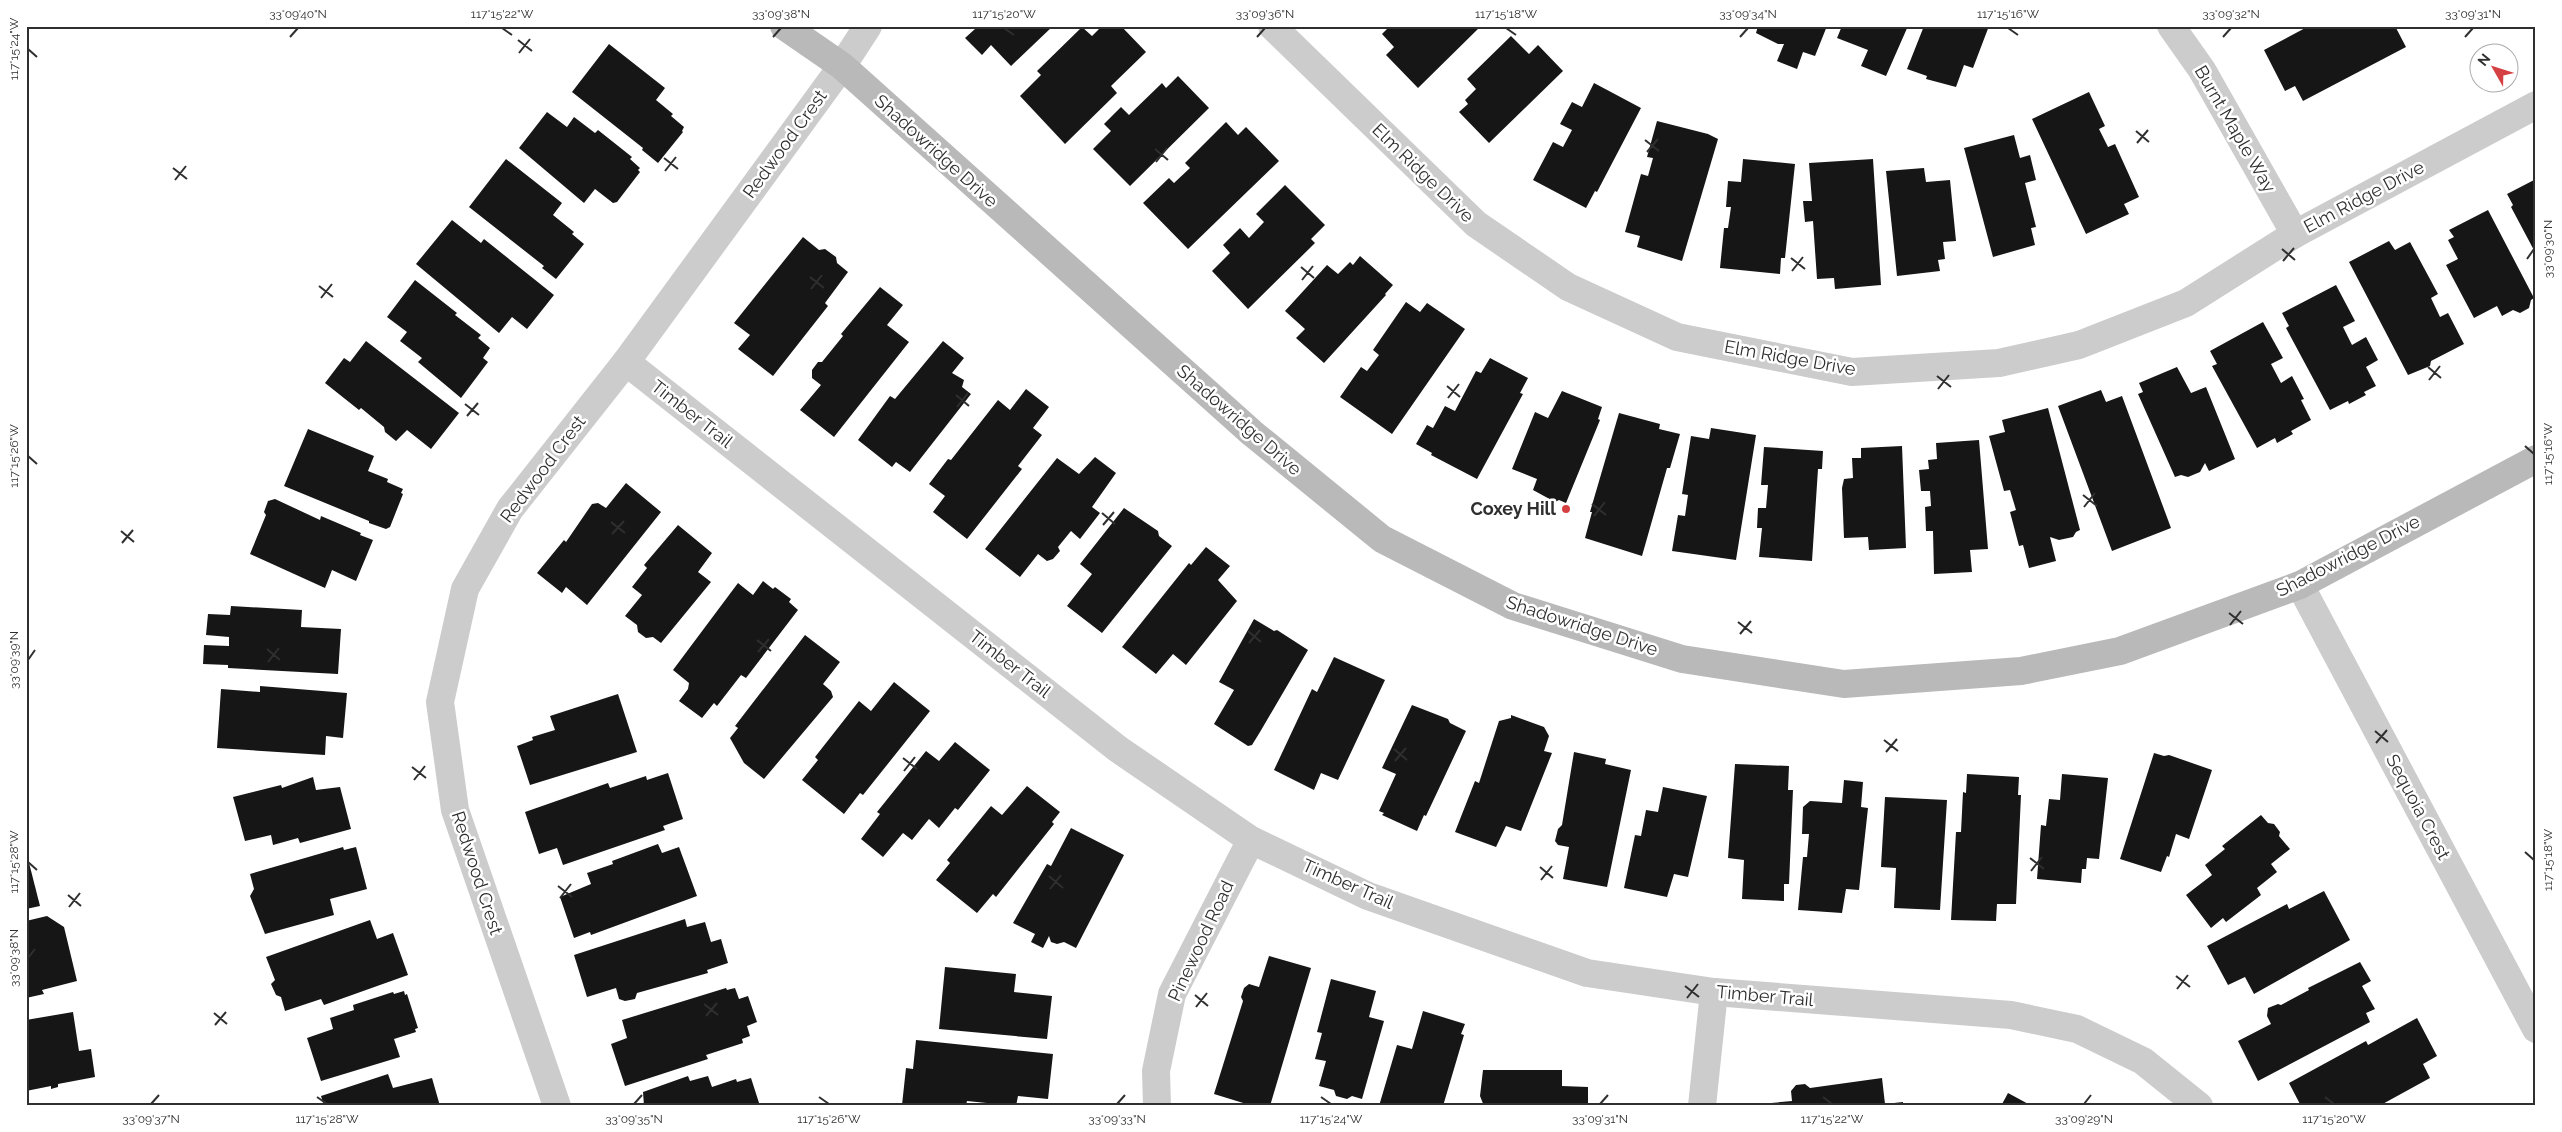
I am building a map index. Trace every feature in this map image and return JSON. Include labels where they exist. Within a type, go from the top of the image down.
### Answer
[{"type":"street","name":"Shadowridge Drive","points":[[784,26],[842,66],[1252,433],[1382,539],[1513,606],[1682,659],[1844,684],[2021,671],[2120,651],[2300,585],[2536,459]]},
{"type":"street","name":"Redwood Crest","points":[[557,1106],[455,810],[440,702],[465,589],[510,509],[626,362],[842,66],[868,26]]},
{"type":"street","name":"Elm Ridge Drive","points":[[1272,26],[1476,224],[1568,288],[1677,337],[1852,372],[1999,363],[2079,344],[2186,302],[2295,234],[2536,104]]},
{"type":"street","name":"Burnt Maple Way","points":[[2171,26],[2202,70],[2295,234]]},
{"type":"street","name":"Timber Trail","points":[[626,362],[1118,749],[1250,840],[1368,896],[1587,973],[1714,992],[2011,1015],[2077,1029],[2143,1060],[2199,1106]]},
{"type":"street","name":"Sequoia Crest","points":[[2300,585],[2536,1029]]},
{"type":"street","name":"Pinewood Road","points":[[1157,1106],[1156,1071],[1172,994],[1250,840]]},
{"type":"street","points":[[1702,1106],[1714,992]]},
{"type":"building","points":[[972,26],[1053,26],[1011,66],[991,45],[982,55],[965,38],[975,29]]},
{"type":"building","points":[[1102,26],[1108,29],[1110,26],[1121,26],[1146,52],[1111,86],[1117,93],[1065,144],[1020,96],[1041,75],[1037,71],[1082,27],[1092,36]]},
{"type":"building","points":[[1390,26],[1481,26],[1418,88],[1386,55],[1394,47],[1382,34]]},
{"type":"building","points":[[1758,26],[1827,26],[1815,56],[1803,52],[1797,69],[1777,61],[1784,44],[1778,44],[1756,33]]},
{"type":"building","points":[[1842,26],[1908,26],[1886,76],[1861,66],[1868,50],[1837,38]]},
{"type":"building","points":[[1924,26],[1989,26],[1973,68],[1964,65],[1956,87],[1926,79],[1927,76],[1907,69]]},
{"type":"building","points":[[2309,26],[2395,26],[2406,47],[2303,101],[2295,86],[2285,91],[2264,50]]},
{"type":"building","points":[[1511,36],[1529,54],[1538,45],[1563,71],[1489,143],[1459,112],[1468,104],[1465,100],[1476,89],[1467,79]]},
{"type":"building","points":[[609,44],[665,88],[656,100],[673,114],[671,116],[684,127],[683,132],[658,163],[642,150],[643,148],[572,92]]},
{"type":"building","points":[[1178,76],[1209,108],[1130,186],[1093,149],[1111,131],[1104,124],[1121,107],[1129,115],[1162,83],[1166,88]]},
{"type":"building","points":[[1594,83],[1641,108],[1597,192],[1595,191],[1586,208],[1533,180],[1553,142],[1563,147],[1572,130],[1560,124],[1572,102],[1582,107]]},
{"type":"building","points":[[2089,92],[2105,126],[2099,129],[2108,147],[2115,144],[2139,197],[2124,204],[2129,214],[2086,234],[2032,119]]},
{"type":"building","points":[[547,112],[567,127],[574,117],[595,133],[598,130],[632,157],[630,159],[640,168],[638,170],[640,172],[617,202],[613,203],[595,189],[584,203],[519,148]]},
{"type":"building","points":[[1657,121],[1708,134],[1718,139],[1682,261],[1637,247],[1640,236],[1625,232],[1641,174],[1648,176],[1653,158],[1647,157]]},
{"type":"building","points":[[1226,122],[1238,135],[1246,127],[1279,161],[1188,249],[1143,203],[1169,178],[1174,183],[1190,168],[1185,163]]},
{"type":"building","points":[[2014,135],[2020,158],[2030,155],[2036,180],[2025,183],[2036,227],[2031,228],[2035,245],[1993,257],[1964,148]]},
{"type":"building","points":[[506,159],[562,203],[553,215],[574,232],[572,234],[584,244],[556,279],[542,268],[544,266],[469,207]]},
{"type":"building","points":[[1743,159],[1795,164],[1785,258],[1781,258],[1780,274],[1720,268],[1724,228],[1728,228],[1731,207],[1726,207],[1728,181],[1741,182]]},
{"type":"building","points":[[1873,159],[1881,285],[1835,289],[1834,278],[1817,279],[1813,221],[1805,222],[1803,201],[1812,201],[1809,163]]},
{"type":"building","points":[[1924,168],[1926,182],[1950,180],[1956,241],[1943,242],[1945,259],[1938,260],[1940,271],[1897,276],[1886,171]]},
{"type":"building","points":[[2536,179],[2536,254],[2511,207],[2513,205],[2507,194]]},
{"type":"building","points":[[1285,185],[1325,225],[1311,239],[1315,243],[1248,309],[1212,271],[1230,253],[1223,245],[1240,228],[1249,238],[1264,222],[1256,214]]},
{"type":"building","points":[[2488,210],[2534,298],[2531,300],[2529,308],[2520,313],[2513,310],[2502,316],[2497,306],[2474,318],[2446,265],[2458,259],[2448,240],[2454,237],[2449,230]]},
{"type":"building","points":[[452,220],[481,243],[484,239],[554,295],[527,329],[512,317],[499,333],[416,264]]},
{"type":"building","points":[[803,237],[819,250],[825,249],[836,257],[837,263],[848,272],[825,303],[828,306],[773,376],[738,349],[750,335],[734,323]]},
{"type":"building","points":[[2389,241],[2395,250],[2410,242],[2438,294],[2431,298],[2440,317],[2448,313],[2464,344],[2431,361],[2430,366],[2408,375],[2349,262]]},
{"type":"building","points":[[1360,256],[1393,285],[1324,363],[1296,338],[1305,329],[1285,311],[1327,265],[1338,274],[1350,262],[1353,265]]},
{"type":"building","points":[[415,280],[457,313],[455,315],[481,335],[478,338],[490,348],[483,358],[488,362],[461,398],[418,362],[422,358],[400,341],[407,332],[387,317]]},
{"type":"building","points":[[2336,285],[2355,321],[2343,327],[2352,345],[2366,337],[2378,360],[2366,367],[2376,386],[2364,392],[2366,395],[2349,404],[2348,401],[2330,410],[2286,328],[2289,326],[2282,313]]},
{"type":"building","points":[[880,287],[903,305],[887,325],[909,342],[834,437],[800,410],[821,385],[812,378],[812,370],[818,362],[822,362],[843,336],[841,334]]},
{"type":"building","points":[[1406,302],[1420,312],[1427,303],[1465,329],[1392,434],[1340,397],[1361,367],[1367,371],[1379,355],[1373,350]]},
{"type":"building","points":[[2263,322],[2283,358],[2271,364],[2281,383],[2292,376],[2304,399],[2301,400],[2311,420],[2291,431],[2293,434],[2277,443],[2275,438],[2257,448],[2212,366],[2217,364],[2210,351]]},
{"type":"building","points":[[366,341],[459,413],[431,449],[407,430],[396,441],[385,432],[384,427],[361,408],[359,410],[325,383],[344,358],[350,362]]},
{"type":"building","points":[[943,341],[964,358],[952,373],[964,380],[962,387],[971,394],[910,472],[896,462],[892,467],[858,440],[890,396],[895,399]]},
{"type":"building","points":[[1490,358],[1528,378],[1520,393],[1523,394],[1477,479],[1431,455],[1432,453],[1416,444],[1427,425],[1433,428],[1445,406],[1455,411],[1476,371],[1481,373]]},
{"type":"building","points":[[2177,367],[2191,393],[2206,387],[2235,459],[2209,471],[2205,463],[2200,472],[2188,477],[2181,475],[2175,477],[2138,394],[2143,392],[2139,383]]},
{"type":"building","points":[[1026,389],[1049,407],[1033,428],[1042,435],[1018,466],[1022,469],[967,539],[933,512],[945,496],[929,484],[948,459],[951,460],[998,400],[1010,410]]},
{"type":"building","points":[[2101,390],[2106,402],[2122,396],[2171,528],[2112,551],[2058,406]]},
{"type":"building","points":[[1562,391],[1602,407],[1598,419],[1600,420],[1566,503],[1559,500],[1555,502],[1533,490],[1537,479],[1512,469],[1535,412],[1548,418]]},
{"type":"building","points":[[2048,408],[2080,530],[2073,537],[2059,540],[2050,537],[2056,561],[2029,568],[2023,545],[2019,546],[2010,512],[2016,510],[2010,490],[2004,491],[1989,436],[2005,432],[2002,420]]},
{"type":"building","points":[[1619,413],[1660,424],[1659,429],[1680,434],[1670,468],[1667,468],[1642,556],[1585,538],[1592,512],[1590,512]]},
{"type":"building","points":[[1711,428],[1756,435],[1736,560],[1672,551],[1678,515],[1685,516],[1688,495],[1682,494],[1691,436],[1709,439]]},
{"type":"building","points":[[308,429],[374,456],[368,471],[388,479],[387,482],[403,489],[401,493],[403,494],[390,527],[386,529],[369,523],[369,521],[284,486]]},
{"type":"building","points":[[1979,440],[1988,549],[1970,550],[1972,572],[1934,574],[1933,531],[1926,531],[1925,507],[1931,506],[1930,491],[1921,491],[1919,470],[1929,469],[1928,460],[1937,459],[1936,443]]},
{"type":"building","points":[[1902,446],[1906,548],[1869,550],[1868,537],[1844,538],[1842,488],[1844,479],[1853,478],[1852,458],[1861,458],[1861,448]]},
{"type":"building","points":[[1764,447],[1823,451],[1822,469],[1818,469],[1812,561],[1759,557],[1762,528],[1757,528],[1758,508],[1766,508],[1768,485],[1761,485]]},
{"type":"building","points":[[1095,457],[1116,473],[1092,507],[1100,513],[1080,539],[1071,531],[1058,547],[1060,551],[1053,559],[1047,561],[1038,554],[1020,577],[985,549],[1057,458],[1079,474]]},
{"type":"building","points":[[626,483],[661,512],[587,605],[566,587],[562,593],[537,573],[564,540],[566,542],[592,504],[598,503],[606,508]]},
{"type":"building","points":[[275,499],[320,520],[321,516],[373,540],[356,581],[332,570],[325,588],[250,554],[266,515],[264,512],[268,501]]},
{"type":"building","points":[[1124,508],[1158,531],[1159,536],[1172,546],[1102,633],[1067,606],[1092,574],[1080,564]]},
{"type":"building","points":[[678,525],[712,553],[698,572],[711,582],[661,643],[653,637],[646,638],[638,632],[637,625],[625,616],[642,595],[632,587],[647,568],[644,565]]},
{"type":"building","points":[[1206,547],[1230,566],[1218,580],[1237,601],[1186,665],[1173,654],[1156,674],[1122,647],[1189,563],[1191,565]]},
{"type":"building","points":[[763,581],[791,599],[789,602],[798,610],[746,678],[741,675],[717,706],[714,703],[702,718],[679,701],[688,689],[689,683],[673,670],[738,583],[753,595]]},
{"type":"building","points":[[231,606],[302,610],[301,627],[341,629],[338,674],[228,668],[228,665],[203,664],[204,645],[229,646],[229,637],[206,635],[208,614],[230,615]]},
{"type":"building","points":[[1254,619],[1274,631],[1277,630],[1308,650],[1252,745],[1248,746],[1214,724],[1234,690],[1219,682]]},
{"type":"building","points":[[805,635],[840,662],[823,684],[831,691],[833,697],[764,779],[744,763],[730,738],[738,728],[735,726]]},
{"type":"building","points":[[1334,657],[1385,680],[1338,780],[1321,773],[1314,790],[1274,770],[1312,689],[1317,692]]},
{"type":"building","points":[[894,682],[930,711],[863,795],[860,793],[844,814],[802,780],[818,760],[815,757],[859,701],[871,711]]},
{"type":"building","points":[[260,686],[347,693],[343,738],[326,736],[325,755],[217,748],[221,689],[260,692]]},
{"type":"building","points":[[618,694],[637,752],[530,785],[517,746],[533,740],[532,737],[555,730],[550,716]]},
{"type":"building","points":[[1412,705],[1448,719],[1450,723],[1466,731],[1417,831],[1382,815],[1384,813],[1379,811],[1396,774],[1382,768]]},
{"type":"building","points":[[1511,715],[1544,727],[1549,736],[1544,751],[1552,753],[1521,831],[1506,826],[1496,847],[1455,832],[1475,781],[1479,783],[1499,721],[1511,718]]},
{"type":"building","points":[[955,742],[990,770],[958,810],[955,808],[939,828],[929,819],[912,840],[903,833],[883,857],[861,839],[880,814],[877,812],[926,751],[939,761]]},
{"type":"building","points":[[1574,752],[1606,759],[1605,764],[1631,770],[1607,887],[1563,879],[1569,847],[1558,845],[1555,841],[1558,829],[1562,825]]},
{"type":"building","points":[[2154,753],[2164,756],[2169,755],[2212,770],[2189,839],[2176,834],[2169,857],[2167,856],[2161,872],[2120,859]]},
{"type":"building","points":[[1735,764],[1789,766],[1788,790],[1793,790],[1789,884],[1784,884],[1784,901],[1742,899],[1744,860],[1728,858]]},
{"type":"building","points":[[668,773],[683,819],[663,826],[665,830],[563,865],[557,848],[539,854],[525,812],[608,783],[610,788],[646,776],[647,780]]},
{"type":"building","points":[[1967,774],[2019,777],[2018,795],[2021,795],[2016,904],[1997,904],[1996,921],[1951,920],[1956,832],[1961,832],[1963,792],[1966,793]]},
{"type":"building","points":[[2062,774],[2108,778],[2099,859],[2087,858],[2086,869],[2082,869],[2081,883],[2037,879],[2041,825],[2046,826],[2049,799],[2060,800]]},
{"type":"building","points":[[313,777],[316,790],[340,787],[351,829],[300,843],[298,838],[273,845],[271,835],[245,841],[233,797],[281,785],[282,788]]},
{"type":"building","points":[[1844,780],[1863,782],[1861,807],[1868,808],[1859,890],[1846,889],[1842,913],[1798,910],[1803,857],[1807,857],[1809,834],[1802,834],[1803,807],[1810,801],[1842,803]]},
{"type":"building","points":[[1027,786],[1060,812],[1052,822],[1054,824],[996,897],[993,894],[977,913],[936,880],[950,863],[947,860],[991,806],[1002,815]]},
{"type":"building","points":[[1663,787],[1707,796],[1688,877],[1674,874],[1667,897],[1624,888],[1635,835],[1641,836],[1646,810],[1658,812]]},
{"type":"building","points":[[1885,797],[1947,800],[1940,910],[1894,908],[1896,868],[1881,867]]},
{"type":"building","points":[[2261,815],[2268,823],[2274,824],[2280,832],[2279,836],[2290,849],[2271,864],[2277,872],[2257,888],[2261,895],[2226,922],[2223,918],[2211,928],[2186,895],[2212,875],[2205,865],[2225,849],[2222,846]]},
{"type":"building","points":[[1071,828],[1124,855],[1076,948],[1064,942],[1057,944],[1051,942],[1049,936],[1043,948],[1031,942],[1035,934],[1013,923],[1047,864],[1051,866]]},
{"type":"building","points":[[658,844],[662,853],[679,847],[697,896],[591,935],[590,932],[574,938],[560,897],[591,884],[587,873],[613,864],[612,861]]},
{"type":"building","points":[[343,847],[344,850],[356,847],[367,889],[330,899],[334,915],[265,934],[250,896],[254,889],[250,874]]},
{"type":"building","points":[[26,851],[40,906],[26,909]]},
{"type":"building","points":[[2324,891],[2350,940],[2254,994],[2245,977],[2228,985],[2207,946],[2287,904],[2289,909]]},
{"type":"building","points":[[47,916],[64,927],[77,981],[42,990],[44,994],[26,998],[26,921]]},
{"type":"building","points":[[685,919],[687,927],[705,922],[711,942],[721,939],[728,963],[707,970],[708,973],[637,993],[635,999],[625,1001],[619,999],[616,988],[587,997],[574,955]]},
{"type":"building","points":[[370,920],[377,939],[393,933],[408,975],[324,1005],[321,999],[285,1011],[281,997],[276,995],[271,984],[275,980],[266,957]]},
{"type":"building","points":[[1269,956],[1311,968],[1270,1106],[1253,1106],[1214,1094],[1243,1001],[1241,997],[1244,988],[1249,984],[1259,987]]},
{"type":"building","points":[[2360,962],[2371,981],[2362,986],[2375,1009],[2366,1013],[2370,1022],[2258,1081],[2238,1041],[2271,1024],[2267,1016],[2268,1008],[2278,1004],[2281,1005],[2309,990],[2308,988]]},
{"type":"building","points":[[945,967],[1016,974],[1014,992],[1052,996],[1047,1039],[939,1029]]},
{"type":"building","points":[[1331,979],[1376,991],[1369,1017],[1384,1021],[1362,1099],[1352,1096],[1347,1099],[1336,1096],[1334,1090],[1319,1086],[1326,1061],[1315,1059],[1322,1033],[1317,1032]]},
{"type":"building","points":[[726,988],[727,990],[735,988],[739,999],[748,996],[757,1022],[747,1026],[750,1036],[742,1039],[743,1043],[706,1055],[708,1059],[625,1086],[611,1044],[627,1038],[622,1020]]},
{"type":"building","points":[[404,991],[405,995],[407,994],[418,1028],[415,1029],[416,1032],[394,1039],[400,1057],[321,1081],[307,1038],[333,1029],[330,1018],[354,1010],[353,1005],[393,992],[394,994]]},
{"type":"building","points":[[1423,1011],[1465,1024],[1461,1034],[1464,1035],[1443,1106],[1379,1106],[1397,1045],[1412,1049]]},
{"type":"building","points":[[73,1012],[79,1051],[91,1049],[95,1077],[58,1084],[58,1087],[51,1089],[51,1086],[26,1091],[26,1020]]},
{"type":"building","points":[[2417,1018],[2437,1056],[2423,1064],[2430,1078],[2379,1106],[2301,1106],[2289,1083],[2366,1041],[2368,1045]]},
{"type":"building","points":[[916,1040],[1053,1054],[1048,1099],[1018,1096],[1016,1106],[967,1101],[966,1105],[946,1103],[946,1106],[902,1105],[906,1068],[913,1069]]},
{"type":"building","points":[[1483,1070],[1562,1070],[1562,1086],[1588,1087],[1588,1106],[1484,1106],[1480,1096]]},
{"type":"building","points":[[388,1074],[393,1088],[432,1078],[440,1106],[324,1106],[321,1096]]},
{"type":"building","points":[[688,1076],[690,1081],[708,1076],[712,1087],[736,1079],[737,1082],[751,1078],[760,1106],[644,1106],[643,1092]]},
{"type":"building","points":[[1882,1078],[1885,1104],[1903,1102],[1903,1106],[1760,1106],[1760,1104],[1792,1101],[1791,1091],[1796,1085],[1805,1084],[1810,1088]]},
{"type":"building","points":[[2008,1093],[2032,1106],[2001,1106]]},
{"type":"place","name":"Coxey Hill","points":[[1566,509]]}]
